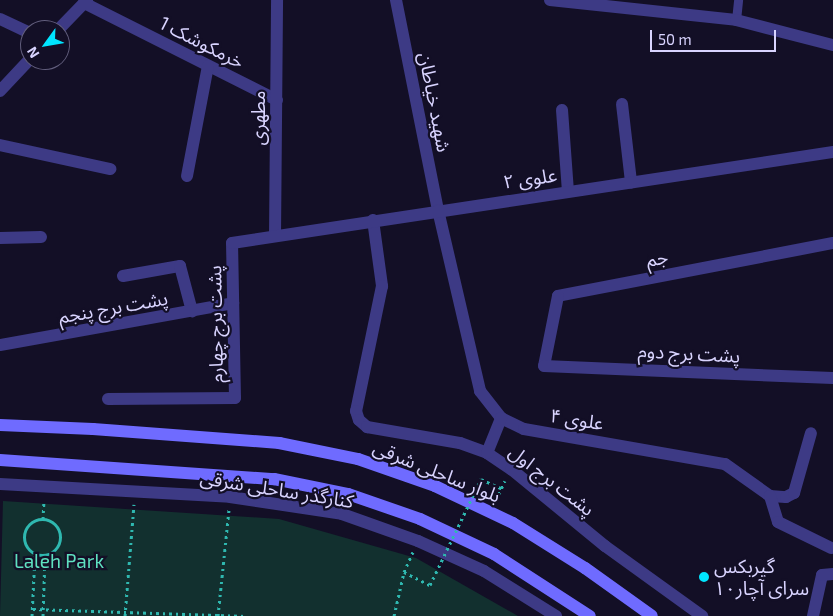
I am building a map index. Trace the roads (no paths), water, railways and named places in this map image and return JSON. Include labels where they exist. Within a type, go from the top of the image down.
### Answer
[{"type":"main road","name":"بلوار ساحلی شرقی","points":[[0,425],[94,429],[280,444],[358,459],[435,486],[513,523],[586,568],[652,616]]},
{"type":"main road","points":[[0,460],[274,479],[348,494],[420,519],[494,554],[590,616]]},
{"type":"street","name":"مطهری","points":[[276,236],[278,0]]},
{"type":"street","name":"شهید خیاطان","points":[[396,0],[438,210]]},
{"type":"street","points":[[550,0],[736,20],[833,45]]},
{"type":"street","name":"خرمکوشک 1","points":[[86,2],[277,100]]},
{"type":"street","points":[[68,20],[86,2]]},
{"type":"street","points":[[0,19],[20,28]]},
{"type":"street","points":[[187,176],[208,66]]},
{"type":"street","points":[[0,91],[20,70]]},
{"type":"street","points":[[622,104],[631,182]]},
{"type":"street","points":[[562,110],[568,191]]},
{"type":"street","points":[[0,145],[110,169]]},
{"type":"street","name":"علوی ۲","points":[[232,243],[438,210],[833,152]]},
{"type":"street","name":"علوی ۴","points":[[438,210],[480,391],[501,418],[524,428],[725,464],[770,496]]},
{"type":"street","name":"پشت برج اول","points":[[373,220],[382,286],[356,411],[359,420],[368,427],[460,443],[487,453],[511,469],[605,546],[702,616]]},
{"type":"street","points":[[0,238],[41,237]]},
{"type":"street","name":"پشت برج چهارم","points":[[108,398],[235,398],[232,243]]},
{"type":"street","name":"جم","points":[[544,366],[558,296],[833,243]]},
{"type":"street","points":[[124,276],[180,266],[192,312]]},
{"type":"street","name":"پشت برج پنجم","points":[[0,345],[192,312],[233,303]]},
{"type":"street","name":"پشت برج دوم","points":[[544,366],[833,378]]},
{"type":"street","points":[[487,453],[501,418]]},
{"type":"street","points":[[811,433],[794,493],[786,497],[770,496],[778,522],[832,548]]},
{"type":"street","name":"کنارگذر ساحلی شرقی","points":[[0,484],[230,497],[342,514],[418,540],[484,571],[556,616]]},
{"type":"street","points":[[813,616],[822,575],[833,574]]},
{"type":"lane","points":[[736,20],[738,0]]},
{"type":"place","name":"گیربکس سرای آچار۱۰","points":[[704,577]]},
{"type":"park label","name":"Laleh Park","points":[[59,561]]}]
